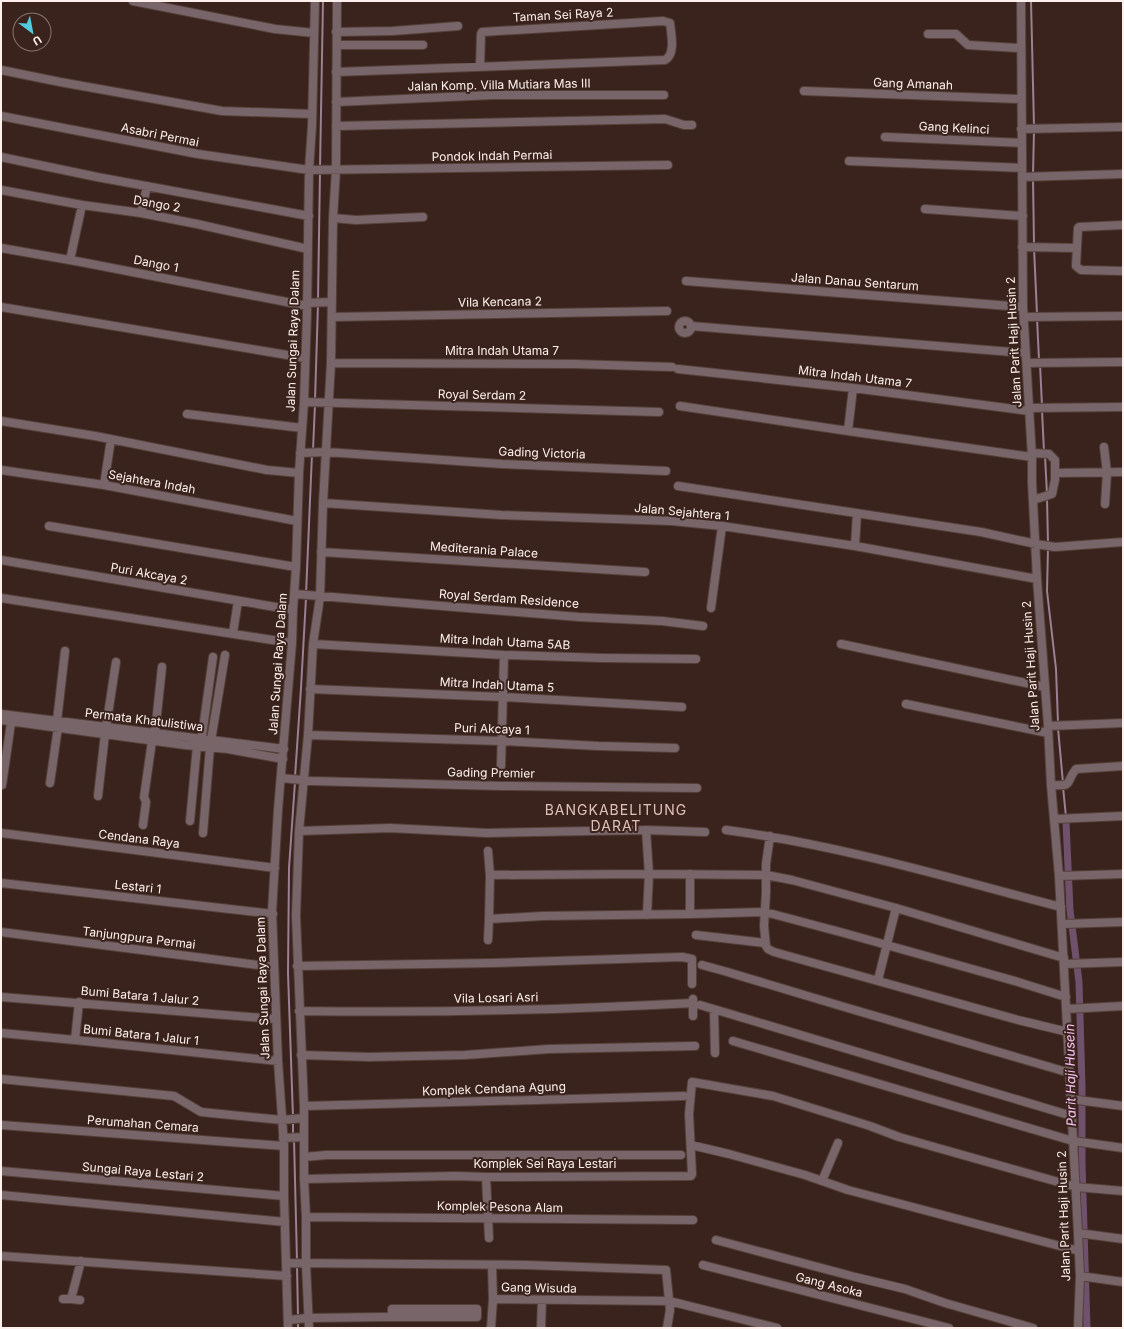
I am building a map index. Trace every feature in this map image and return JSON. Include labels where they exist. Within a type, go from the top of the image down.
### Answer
[{"type":"street","points":[[133,1],[275,29],[314,33]]},
{"type":"street","name":"Jalan Sungai Raya Dalam","points":[[290,1322],[284,1196],[284,1120],[278,1061],[273,914],[274,868],[283,778],[293,610],[297,594],[296,567],[299,473],[302,452],[302,428],[306,402],[305,358],[309,304],[308,249],[312,170],[315,1]]},
{"type":"street","points":[[310,1328],[308,1318],[306,1264],[304,1157],[300,1119],[304,1106],[296,916],[299,831],[308,735],[313,644],[321,552],[322,503],[331,363],[333,317],[329,302],[333,218],[332,170],[336,126],[337,1]]},
{"type":"street","name":"Jalan Parit Haji Husin 2","points":[[1021,1],[1021,143],[1025,174],[1023,216],[1023,307],[1025,353],[1033,362],[1032,409],[1035,455],[1033,500],[1037,579],[1045,687],[1050,728],[1053,785],[1058,819],[1061,907],[1066,924],[1064,961],[1070,1073],[1078,1100],[1072,1116],[1080,1142],[1082,1187],[1082,1234],[1078,1251],[1084,1276],[1078,1328]]},
{"type":"street","name":"Taman Sei Raya 2","points":[[336,72],[480,67],[668,58],[671,50],[670,23],[662,21],[482,32],[480,67]]},
{"type":"street","points":[[336,32],[393,31],[458,26]]},
{"type":"street","points":[[928,34],[956,34],[968,45],[1020,48]]},
{"type":"street","points":[[337,45],[423,44]]},
{"type":"street","points":[[1,70],[222,111],[312,114]]},
{"type":"street","name":"Gang Amanah","points":[[804,91],[1021,99]]},
{"type":"street","name":"Jalan Komp. Villa Mutiara Mas III","points":[[336,102],[493,95],[664,94]]},
{"type":"street","name":"Asabri Permai","points":[[1,116],[198,154],[312,170]]},
{"type":"street","points":[[336,126],[665,119],[684,125],[692,125]]},
{"type":"street","points":[[1021,129],[1123,127]]},
{"type":"street","name":"Gang Kelinci","points":[[885,137],[1021,143]]},
{"type":"street","points":[[1,157],[146,186],[309,216]]},
{"type":"street","points":[[849,161],[1025,174],[1039,177],[1123,174]]},
{"type":"street","name":"Pondok Indah Permai","points":[[312,170],[668,165]]},
{"type":"street","points":[[140,213],[146,186]]},
{"type":"street","name":"Dango 2","points":[[1,190],[198,224],[308,249]]},
{"type":"street","points":[[70,260],[82,205]]},
{"type":"street","points":[[925,209],[1023,216]]},
{"type":"street","points":[[333,218],[356,220],[423,217]]},
{"type":"street","points":[[1123,225],[1081,226],[1078,228],[1076,266],[1081,270],[1123,271]]},
{"type":"street","points":[[1024,247],[1077,248]]},
{"type":"street","name":"Dango 1","points":[[1,248],[309,304],[329,302]]},
{"type":"street","name":"Jalan Danau Sentarum","points":[[686,281],[1023,307]]},
{"type":"street","points":[[1,307],[305,358]]},
{"type":"street","name":"Vila Kencana 2","points":[[333,317],[667,311]]},
{"type":"street","points":[[1024,317],[1123,316]]},
{"type":"street","points":[[691,326],[1025,353]]},
{"type":"street","points":[[1033,362],[1123,362]]},
{"type":"street","name":"Mitra Indah Utama 7","points":[[331,363],[574,364],[675,368],[1032,409],[1123,407]]},
{"type":"street","points":[[848,431],[853,388]]},
{"type":"street","name":"Royal Serdam 2","points":[[306,402],[659,412]]},
{"type":"street","points":[[680,406],[848,431],[1035,455],[1049,454],[1055,460],[1052,494],[1033,500]]},
{"type":"street","points":[[187,414],[302,428]]},
{"type":"street","points":[[1,421],[111,439],[267,470],[299,473]]},
{"type":"street","points":[[104,485],[111,439]]},
{"type":"street","points":[[1104,447],[1107,472],[1105,504]]},
{"type":"street","name":"Gading Victoria","points":[[302,452],[326,452],[502,464],[666,471]]},
{"type":"street","name":"Sejahtera Indah","points":[[1,470],[104,485],[297,521]]},
{"type":"street","points":[[1055,473],[1123,472]]},
{"type":"street","points":[[678,486],[981,532],[1055,547],[1123,542]]},
{"type":"street","name":"Jalan Sejahtera 1","points":[[322,503],[501,515],[672,521],[722,526],[854,546],[1037,579]]},
{"type":"street","points":[[854,546],[857,513]]},
{"type":"street","points":[[49,526],[296,567]]},
{"type":"street","points":[[711,608],[722,526]]},
{"type":"street","name":"Mediterania Palace","points":[[321,552],[645,572]]},
{"type":"street","name":"Puri Akcaya 2","points":[[1,560],[238,602],[293,610]]},
{"type":"street","name":"Royal Serdam Residence","points":[[297,594],[317,597],[579,617],[662,621],[703,626]]},
{"type":"street","points":[[1,598],[292,643]]},
{"type":"street","points":[[234,633],[238,602]]},
{"type":"street","name":"Mitra Indah Utama 5AB","points":[[313,644],[504,655],[696,659]]},
{"type":"street","points":[[841,644],[1045,687]]},
{"type":"street","points":[[50,782],[58,724],[65,651]]},
{"type":"street","points":[[203,833],[210,744],[225,655]]},
{"type":"street","points":[[501,766],[504,655]]},
{"type":"street","points":[[190,820],[199,744],[213,657]]},
{"type":"street","points":[[98,796],[116,662]]},
{"type":"street","points":[[143,825],[146,802],[144,797],[154,737],[162,666]]},
{"type":"street","name":"Mitra Indah Utama 5","points":[[310,689],[502,697],[682,707]]},
{"type":"street","points":[[906,704],[1050,728],[1123,723]]},
{"type":"street","name":"Permata Khatulistiwa","points":[[1,714],[12,718],[199,744],[284,749]]},
{"type":"street","points":[[1,720],[12,718],[2,785]]},
{"type":"street","name":"Puri Akcaya 1","points":[[308,735],[675,748]]},
{"type":"street","points":[[210,744],[283,759]]},
{"type":"street","points":[[1053,785],[1067,785],[1076,769],[1123,766]]},
{"type":"street","name":"Gading Premier","points":[[283,778],[303,780],[501,786],[697,788]]},
{"type":"street","points":[[1058,819],[1123,816]]},
{"type":"street","points":[[299,831],[390,828],[487,833],[646,830],[705,832]]},
{"type":"street","points":[[646,830],[649,874],[647,915]]},
{"type":"street","points":[[726,830],[770,836],[888,862],[1061,907]]},
{"type":"street","name":"Cendana Raya","points":[[1,833],[274,868]]},
{"type":"street","points":[[770,836],[766,864],[764,926],[764,943],[768,949],[774,952],[1018,1020],[1068,1032]]},
{"type":"street","points":[[488,851],[490,875],[488,940]]},
{"type":"street","points":[[690,874],[690,914]]},
{"type":"street","points":[[490,875],[690,874],[766,876],[792,880],[896,908],[1064,961],[1078,963],[1123,962]]},
{"type":"street","points":[[1059,876],[1123,874]]},
{"type":"street","name":"Lestari 1","points":[[1,883],[273,914]]},
{"type":"street","points":[[878,980],[896,908]]},
{"type":"street","points":[[489,919],[543,916],[765,912],[844,932],[887,946],[1018,982],[1066,997]]},
{"type":"street","points":[[1066,924],[1123,922]]},
{"type":"street","name":"Tanjungpura Permai","points":[[1,932],[274,967]]},
{"type":"street","points":[[696,936],[764,943]]},
{"type":"street","points":[[297,966],[493,964],[682,957],[692,959],[692,984]]},
{"type":"street","points":[[702,966],[724,971],[848,1009],[1070,1073]]},
{"type":"street","name":"Bumi Batara 1 Jalur 2","points":[[1,997],[79,1002],[276,1019]]},
{"type":"street","points":[[75,1040],[79,1002]]},
{"type":"street","points":[[693,1016],[695,1002],[714,1010],[1072,1116]]},
{"type":"street","name":"Vila Losari Asri","points":[[299,1011],[457,1011],[632,1006],[695,1002]]},
{"type":"street","points":[[1066,1009],[1079,1007],[1123,1006]]},
{"type":"street","points":[[714,1010],[715,1053]]},
{"type":"street","name":"Bumi Batara 1 Jalur 1","points":[[1,1034],[75,1040],[278,1061]]},
{"type":"street","points":[[733,1041],[1080,1142],[1123,1148]]},
{"type":"street","points":[[301,1055],[369,1057],[457,1055],[549,1049],[695,1046]]},
{"type":"street","points":[[1,1079],[174,1096],[201,1112],[284,1120],[300,1119]]},
{"type":"street","name":"Komplek Sei Raya Lestari","points":[[304,1179],[456,1176],[691,1176],[689,1114],[692,1082],[773,1096],[870,1126],[899,1137],[1082,1187]]},
{"type":"street","name":"Komplek Cendana Agung","points":[[304,1106],[684,1096]]},
{"type":"street","points":[[1078,1100],[1123,1106]]},
{"type":"street","name":"Perumahan Cemara","points":[[1,1125],[284,1141],[301,1137]]},
{"type":"street","points":[[822,1181],[838,1143]]},
{"type":"street","points":[[691,1146],[729,1154],[848,1190],[1078,1251]]},
{"type":"street","points":[[304,1157],[326,1154],[681,1155]]},
{"type":"street","name":"Sungai Raya Lestari 2","points":[[1,1172],[284,1196]]},
{"type":"street","points":[[486,1177],[489,1238]]},
{"type":"street","points":[[1082,1187],[1123,1191]]},
{"type":"street","points":[[1,1195],[285,1222]]},
{"type":"street","name":"Komplek Pesona Alam","points":[[306,1217],[693,1220]]},
{"type":"street","points":[[1082,1234],[1123,1239]]},
{"type":"street","points":[[716,1240],[905,1289],[945,1303],[1033,1328]]},
{"type":"street","points":[[1,1256],[287,1276]]},
{"type":"street","points":[[71,1299],[81,1261]]},
{"type":"street","name":"Gang Wisuda","points":[[287,1263],[492,1265],[492,1299],[669,1301],[777,1328]]},
{"type":"street","points":[[492,1265],[666,1270],[669,1301],[669,1319],[667,1328]]},
{"type":"street","name":"Gang Asoka","points":[[703,1265],[949,1328]]},
{"type":"street","points":[[1084,1276],[1123,1282]]},
{"type":"street","points":[[491,1328],[492,1299]]},
{"type":"street","points":[[541,1328],[542,1300]]},
{"type":"street","points":[[290,1322],[308,1318],[477,1317],[477,1308],[392,1309],[392,1317]]},
{"type":"waterway","points":[[320,168],[323,1]]},
{"type":"waterway","points":[[1031,1],[1034,126]]},
{"type":"waterway","points":[[1033,174],[1034,131]]},
{"type":"waterway","points":[[318,300],[320,172]]},
{"type":"waterway","points":[[1033,179],[1034,244]]},
{"type":"waterway","points":[[1034,248],[1037,314]]},
{"type":"waterway","points":[[315,400],[318,304]]},
{"type":"waterway","points":[[1037,318],[1039,360]]},
{"type":"waterway","points":[[1040,364],[1042,406]]},
{"type":"waterway","points":[[313,450],[315,404]]},
{"type":"waterway","points":[[1042,410],[1044,452]]},
{"type":"waterway","points":[[306,594],[312,454]]},
{"type":"waterway","points":[[1045,456],[1047,494]]},
{"type":"waterway","points":[[1047,498],[1048,544]]},
{"type":"waterway","points":[[1048,548],[1047,591],[1056,669],[1058,723]]},
{"type":"waterway","points":[[295,777],[306,598]]},
{"type":"waterway","points":[[1058,728],[1063,783]]},
{"type":"waterway","points":[[293,1117],[288,973],[289,868],[295,782]]},
{"type":"waterway","points":[[1063,787],[1066,817]]},
{"type":"waterway","name":"Parit Haji Husein","points":[[1066,822],[1070,910],[1079,982],[1087,1328]]},
{"type":"waterway","points":[[293,1121],[293,1135]]},
{"type":"waterway","points":[[294,1139],[297,1261]]},
{"type":"waterway","points":[[297,1265],[298,1317]]},
{"type":"waterway","points":[[298,1321],[298,1328]]},
{"type":"district","name":"BANGKABELITUNG DARAT","points":[[616,818]]}]
